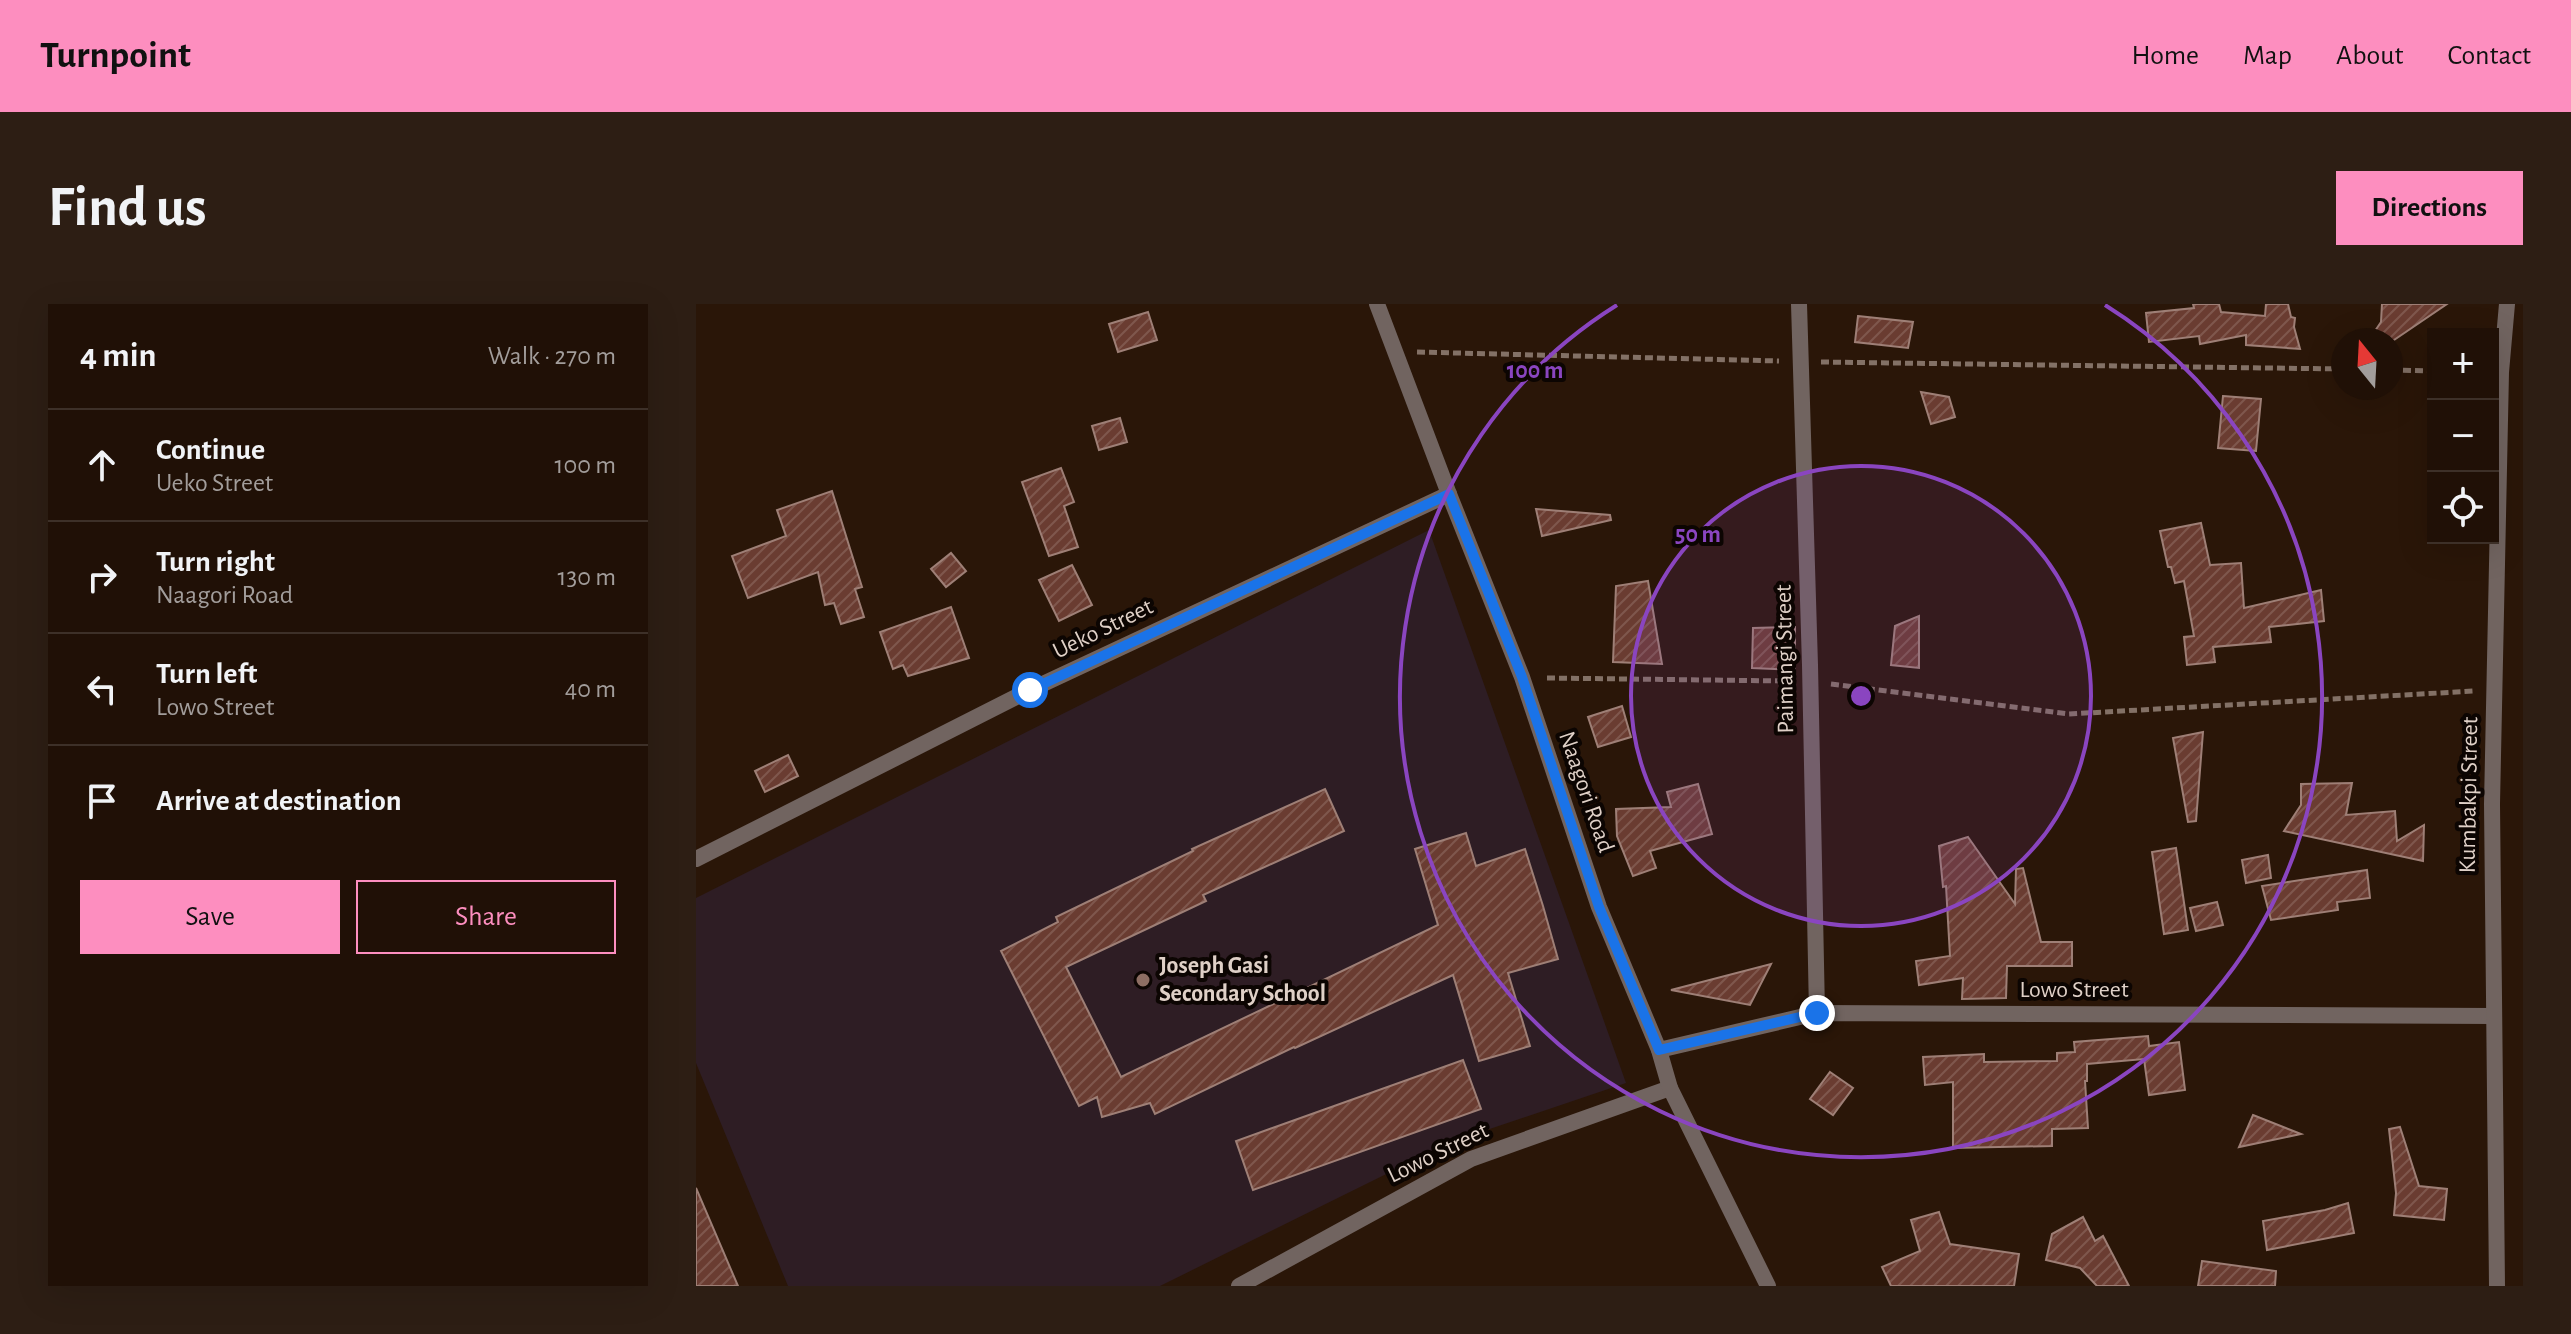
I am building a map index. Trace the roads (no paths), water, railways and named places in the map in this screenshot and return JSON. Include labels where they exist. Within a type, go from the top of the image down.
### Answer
[{"type":"street","name":"Naagori Road","points":[[1377,304],[1522,677],[1599,907],[1659,1050],[1670,1088],[1768,1286]]},
{"type":"street","name":"Paimangi Street","points":[[1799,304],[1817,1013]]},
{"type":"street","name":"Kumbakpi Street","points":[[2497,1286],[2493,1016],[2495,690],[2501,372],[2507,304]]},
{"type":"street","name":"Ueko Street","points":[[696,859],[1030,690],[1449,494]]},
{"type":"street","name":"Lowo Street","points":[[1659,1050],[1817,1013],[2493,1016]]},
{"type":"street","name":"Lowo Street","points":[[1239,1286],[1471,1159],[1670,1088]]},
{"type":"place","name":"Joseph Gasi Secondary School","points":[[1143,980]]}]
